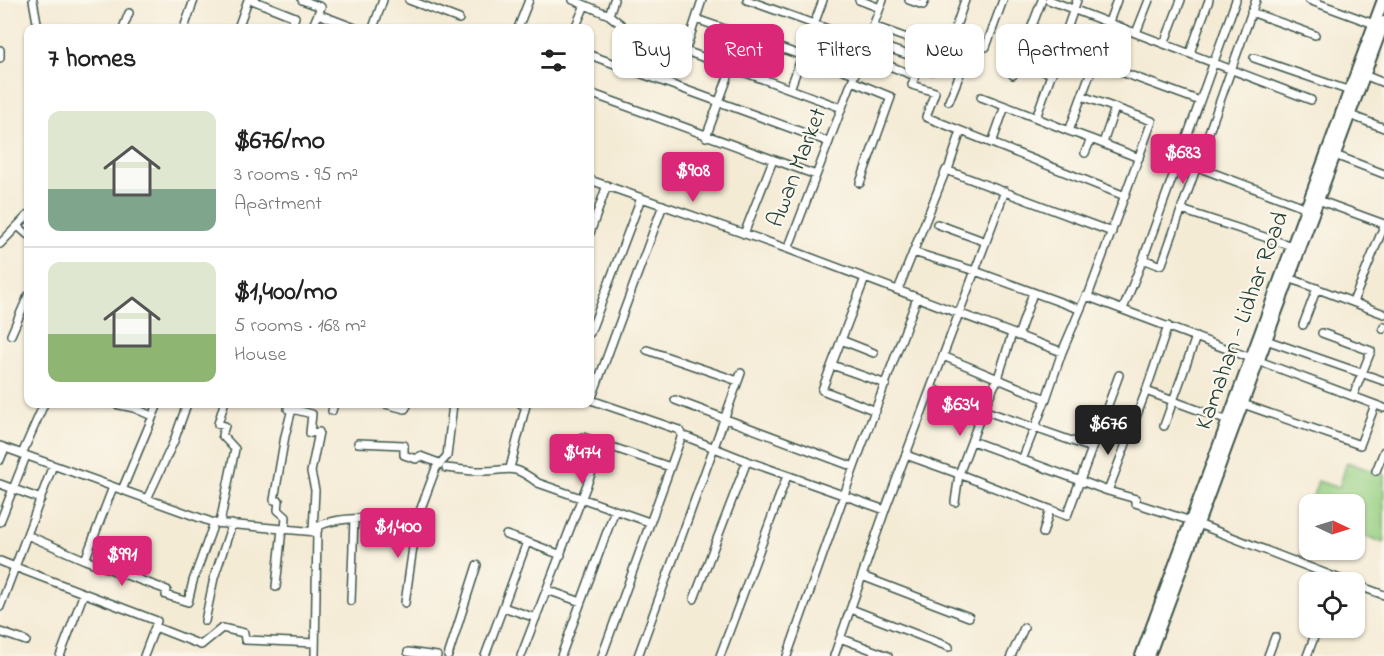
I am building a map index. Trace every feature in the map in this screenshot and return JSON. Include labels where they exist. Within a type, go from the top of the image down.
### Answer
[{"type":"main road","name":"Kamahan - Lidhar Road","points":[[1149,656],[1228,421],[1255,359],[1266,340],[1381,29],[1383,0]]},
{"type":"main road","name":"Kamahan - Lidhar Road","points":[[1141,656],[1243,404],[1255,359],[1292,246],[1350,91],[1381,29]]},
{"type":"street","points":[[33,0],[37,24]]},
{"type":"street","points":[[185,24],[194,0]]},
{"type":"street","points":[[239,24],[250,0],[295,17],[292,24]]},
{"type":"street","points":[[302,0],[321,7],[314,24]]},
{"type":"street","points":[[374,24],[383,0]]},
{"type":"street","points":[[409,0],[459,19]]},
{"type":"street","points":[[520,24],[529,0]]},
{"type":"street","points":[[573,0],[609,15],[620,24]]},
{"type":"street","points":[[609,15],[614,0]]},
{"type":"street","points":[[692,31],[702,0]]},
{"type":"street","points":[[747,0],[814,23],[823,0]]},
{"type":"street","points":[[859,0],[880,8]]},
{"type":"street","name":"Awan Market","points":[[874,24],[883,0]]},
{"type":"street","points":[[909,0],[922,5],[925,0]]},
{"type":"street","points":[[957,24],[965,0]]},
{"type":"street","points":[[986,47],[1003,0]]},
{"type":"street","points":[[1033,24],[1042,0]]},
{"type":"street","points":[[1048,0],[1311,99]]},
{"type":"street","points":[[1068,24],[1077,0]]},
{"type":"street","points":[[1108,22],[1117,0]]},
{"type":"street","points":[[1136,33],[1149,0]]},
{"type":"street","points":[[1164,44],[1181,0]]},
{"type":"street","points":[[1190,53],[1209,0]]},
{"type":"street","points":[[1123,309],[1143,260],[1236,0]]},
{"type":"street","points":[[1143,260],[1158,265],[1162,264],[1256,0]]},
{"type":"street","points":[[1309,0],[1381,29]]},
{"type":"street","points":[[577,24],[585,5]]},
{"type":"street","points":[[1251,12],[1315,35]]},
{"type":"street","points":[[125,24],[129,13]]},
{"type":"street","points":[[318,14],[344,24]]},
{"type":"street","points":[[696,19],[710,24]]},
{"type":"street","points":[[893,33],[966,59],[949,100]]},
{"type":"street","points":[[0,50],[0,58]]},
{"type":"street","points":[[594,56],[829,142]]},
{"type":"street","points":[[1254,58],[1350,91]]},
{"type":"street","points":[[893,67],[915,76],[912,85],[935,93],[926,117],[1125,195]]},
{"type":"street","points":[[790,89],[796,72]]},
{"type":"street","points":[[1364,75],[1384,83]]},
{"type":"street","points":[[1131,76],[1200,101]]},
{"type":"street","points":[[706,136],[728,78]]},
{"type":"street","points":[[758,78],[842,108]]},
{"type":"street","points":[[854,78],[891,97],[860,183]]},
{"type":"street","name":"Awan Market","points":[[788,249],[854,78]]},
{"type":"street","points":[[1034,117],[1037,115],[1051,78]]},
{"type":"street","points":[[1069,131],[1088,78]]},
{"type":"street","points":[[594,94],[816,176]]},
{"type":"street","points":[[1082,96],[1152,122],[1088,296]]},
{"type":"street","points":[[981,97],[1139,158]]},
{"type":"street","points":[[992,143],[1005,106]]},
{"type":"street","points":[[1103,143],[1114,108]]},
{"type":"street","points":[[1350,115],[1384,128]]},
{"type":"street","points":[[898,290],[962,131]]},
{"type":"street","points":[[1085,153],[1091,139]]},
{"type":"street","points":[[1335,155],[1384,174]]},
{"type":"street","points":[[744,234],[773,160]]},
{"type":"street","points":[[1197,167],[1307,208]]},
{"type":"street","points":[[948,170],[1112,232]]},
{"type":"street","points":[[594,181],[788,249],[1062,352]]},
{"type":"street","points":[[594,222],[607,186]]},
{"type":"street","points":[[834,656],[885,510],[1005,191]]},
{"type":"street","points":[[594,322],[641,198]]},
{"type":"street","points":[[1318,200],[1384,225],[1353,302]]},
{"type":"street","points":[[594,392],[663,205]]},
{"type":"street","points":[[1182,210],[1292,246]]},
{"type":"street","points":[[0,244],[24,220]]},
{"type":"street","points":[[937,224],[986,242]]},
{"type":"street","points":[[19,227],[24,231]]},
{"type":"street","points":[[913,252],[975,271],[1078,309]]},
{"type":"street","points":[[865,278],[822,390],[876,411]]},
{"type":"street","points":[[1289,278],[1384,314]]},
{"type":"street","points":[[1303,325],[1317,288]]},
{"type":"street","points":[[955,502],[959,474],[983,410],[1033,293]]},
{"type":"street","points":[[1022,460],[1084,296],[1384,408]]},
{"type":"street","points":[[787,656],[843,496],[917,298]]},
{"type":"street","points":[[11,335],[24,306]]},
{"type":"street","points":[[1108,490],[1146,392],[1168,326]]},
{"type":"street","points":[[1322,333],[1371,351],[1353,396]]},
{"type":"street","points":[[1164,426],[1196,337]]},
{"type":"street","points":[[841,340],[874,353]]},
{"type":"street","points":[[1266,340],[1384,381]]},
{"type":"street","points":[[647,350],[738,381]]},
{"type":"street","points":[[943,356],[1046,399]]},
{"type":"street","points":[[832,365],[886,384]]},
{"type":"street","points":[[638,656],[741,373]]},
{"type":"street","points":[[906,455],[1067,516],[1119,375]]},
{"type":"street","points":[[931,388],[983,410],[1092,448]]},
{"type":"street","points":[[1146,392],[1228,421]]},
{"type":"street","points":[[675,400],[854,467]]},
{"type":"street","points":[[594,401],[679,430],[682,435],[714,449],[885,510]]},
{"type":"street","points":[[1243,404],[1360,445],[1375,405]]},
{"type":"street","points":[[0,522],[42,408]]},
{"type":"street","points":[[134,408],[152,417]]},
{"type":"street","points":[[122,490],[156,408]]},
{"type":"street","points":[[147,499],[174,441],[186,408]]},
{"type":"street","points":[[27,535],[85,560],[168,590],[166,595],[188,602],[193,581],[217,523],[235,450],[222,435],[225,426],[218,424],[223,408]]},
{"type":"street","points":[[276,587],[286,517],[278,510],[279,501],[274,500],[291,408]]},
{"type":"street","points":[[296,408],[312,414],[310,433],[319,432],[311,472],[315,490],[315,656]]},
{"type":"street","points":[[405,603],[417,519],[439,463],[447,456],[453,408]]},
{"type":"street","points":[[510,468],[525,408]]},
{"type":"street","points":[[602,656],[682,435]]},
{"type":"street","points":[[574,450],[580,437],[670,467]]},
{"type":"street","points":[[972,441],[1080,482],[1136,499],[1135,503],[1195,523],[1316,572]]},
{"type":"street","points":[[358,443],[404,445],[404,455],[416,459],[420,456],[439,463]]},
{"type":"street","points":[[521,656],[603,443]]},
{"type":"street","points":[[0,460],[2,447],[217,523],[315,532]]},
{"type":"street","points":[[1376,471],[1384,452]]},
{"type":"street","points":[[694,599],[747,461]]},
{"type":"street","points":[[0,607],[53,465]]},
{"type":"street","points":[[446,468],[482,471],[510,468],[524,472],[538,483],[649,522]]},
{"type":"street","points":[[720,656],[787,476]]},
{"type":"street","points":[[0,484],[41,499]]},
{"type":"street","points":[[85,560],[113,487]]},
{"type":"street","points":[[1043,534],[1050,509]]},
{"type":"street","points":[[561,656],[615,510]]},
{"type":"street","points":[[315,532],[325,523],[354,519],[413,521],[417,519]]},
{"type":"street","points":[[351,601],[354,519]]},
{"type":"street","points":[[205,621],[214,578],[232,524]]},
{"type":"street","points":[[506,535],[561,555]]},
{"type":"street","points":[[485,656],[527,542]]},
{"type":"street","points":[[0,561],[157,621],[144,656]]},
{"type":"street","points":[[448,656],[477,565]]},
{"type":"street","points":[[862,576],[969,617]]},
{"type":"street","points":[[1365,588],[1384,595]]},
{"type":"street","points":[[547,590],[581,602]]},
{"type":"street","points":[[60,656],[84,593]]},
{"type":"street","points":[[503,607],[536,618]]},
{"type":"street","points":[[851,609],[949,647]]},
{"type":"street","points":[[155,627],[201,645],[222,628],[244,633],[245,640],[315,643]]},
{"type":"street","points":[[1011,656],[1024,628]]},
{"type":"street","points":[[0,632],[26,641]]},
{"type":"street","points":[[1268,656],[1275,637]]},
{"type":"street","points":[[840,638],[888,656]]},
{"type":"street","points":[[1307,656],[1314,638]]},
{"type":"street","points":[[408,652],[437,656]]},
{"type":"green space","points":[[1347,462],[1384,475],[1384,543],[1365,536],[1365,494],[1313,494],[1318,481],[1339,488]]}]
